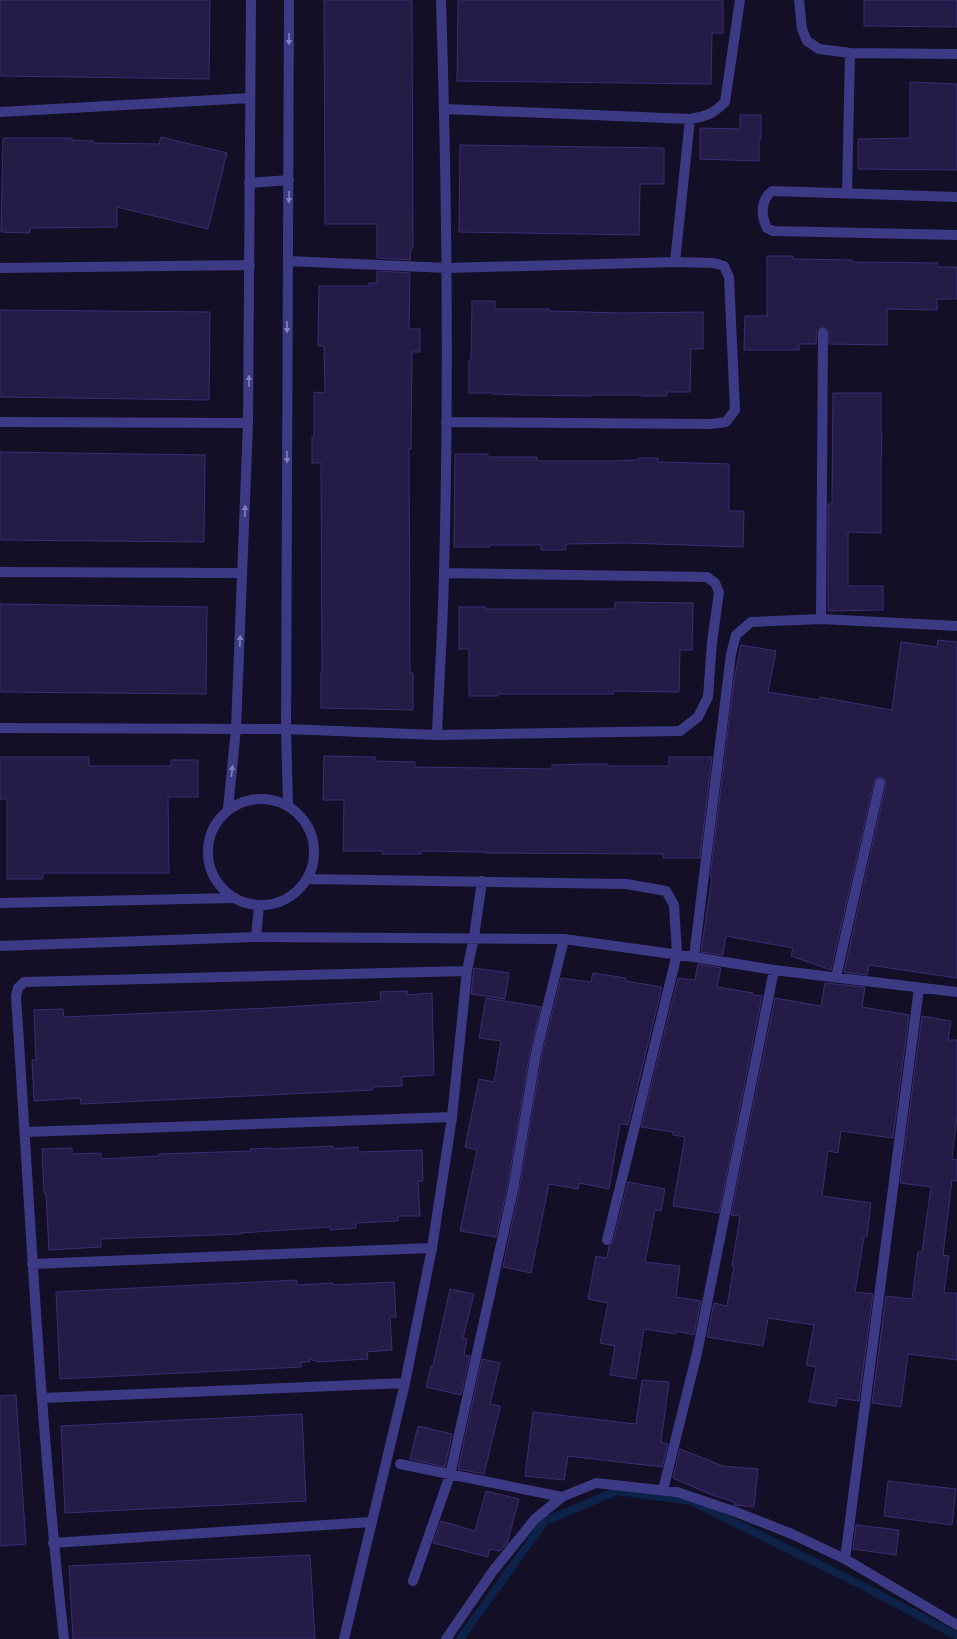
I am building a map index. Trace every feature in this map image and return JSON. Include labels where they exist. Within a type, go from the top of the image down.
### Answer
[{"type":"street","points":[[228,809],[236,729],[248,422],[251,0]]},
{"type":"street","points":[[288,805],[286,729],[289,0]]},
{"type":"street","points":[[437,735],[444,573],[447,268],[445,109],[441,0]]},
{"type":"street","points":[[445,109],[690,119],[706,116],[715,112],[726,102],[740,0]]},
{"type":"street","points":[[799,0],[802,29],[807,41],[818,49],[850,53],[957,54]]},
{"type":"street","points":[[847,193],[850,53]]},
{"type":"street","points":[[0,112],[250,98]]},
{"type":"street","points":[[675,262],[690,119]]},
{"type":"street","points":[[249,183],[289,180]]},
{"type":"street","points":[[957,197],[772,191],[766,196],[763,205],[763,219],[767,228],[773,231],[957,235]]},
{"type":"street","points":[[288,261],[447,268],[675,262],[714,263],[724,266],[729,277],[735,410],[726,422],[711,424],[446,422]]},
{"type":"street","points":[[0,268],[250,265]]},
{"type":"street","points":[[821,619],[823,333]]},
{"type":"street","points":[[0,422],[248,422]]},
{"type":"street","points":[[0,572],[242,573]]},
{"type":"street","points":[[0,728],[286,729],[437,735],[680,731],[698,717],[708,697],[712,642],[719,592],[715,583],[707,577],[444,573]]},
{"type":"street","points":[[694,957],[731,654],[736,635],[751,622],[821,619],[957,626]]},
{"type":"street","points":[[836,977],[880,783]]},
{"type":"street","points":[[0,903],[234,898],[259,906],[275,904],[294,894],[308,879],[314,859],[313,838],[304,819],[288,805],[268,799],[247,800],[228,809],[214,825],[207,845],[209,866],[218,885],[234,898]]},
{"type":"street","points":[[308,879],[626,884],[666,891],[674,905],[677,954],[607,1240]]},
{"type":"street","points":[[344,1639],[405,1383],[432,1248],[452,1117],[467,971],[474,937],[482,881]]},
{"type":"street","points":[[256,937],[259,906]]},
{"type":"street","points":[[0,946],[256,937],[474,937],[564,939],[677,954],[774,970],[957,992]]},
{"type":"street","points":[[413,1581],[450,1475],[513,1190],[536,1053],[564,939]]},
{"type":"street","points":[[662,1490],[697,1352],[774,970]]},
{"type":"street","points":[[64,1639],[53,1543],[32,1264],[16,996],[18,988],[24,982],[467,971]]},
{"type":"street","points":[[845,1559],[919,988]]},
{"type":"street","points":[[25,1132],[452,1117]]},
{"type":"street","points":[[32,1264],[432,1248]]},
{"type":"street","points":[[43,1398],[405,1383]]},
{"type":"street","points":[[400,1464],[562,1497]]},
{"type":"street","points":[[446,1639],[493,1571],[534,1519],[562,1497],[596,1484],[677,1492],[736,1512],[792,1534],[845,1559],[957,1625]]},
{"type":"street","points":[[53,1543],[371,1522]]},
{"type":"building","points":[[0,0],[210,0],[209,79],[0,76]]},
{"type":"building","points":[[324,0],[412,0],[413,248],[411,248],[410,260],[377,258],[377,224],[325,224]]},
{"type":"building","points":[[458,0],[723,0],[723,33],[712,33],[711,84],[457,81]]},
{"type":"building","points":[[864,0],[957,0],[957,27],[864,26]]},
{"type":"building","points":[[910,82],[957,84],[957,170],[858,169],[858,139],[910,138]]},
{"type":"building","points":[[740,115],[761,115],[759,161],[700,159],[700,128],[740,129]]},
{"type":"building","points":[[161,137],[227,153],[208,229],[117,207],[117,227],[30,228],[30,233],[1,232],[3,138],[72,138],[72,140],[93,141],[93,143],[159,144]]},
{"type":"building","points":[[460,145],[664,148],[664,184],[640,184],[639,235],[459,232]]},
{"type":"building","points":[[767,256],[793,256],[793,259],[852,260],[852,262],[938,263],[938,267],[957,267],[957,299],[937,299],[937,310],[887,309],[887,345],[829,344],[829,330],[823,327],[817,330],[816,344],[799,344],[799,350],[744,350],[745,316],[767,316]]},
{"type":"building","points":[[377,271],[410,273],[409,329],[420,329],[420,352],[412,352],[411,449],[409,449],[410,673],[413,673],[413,710],[321,708],[321,463],[312,463],[312,437],[314,437],[314,392],[325,393],[324,346],[318,346],[319,286],[369,286],[369,283],[377,283]]},
{"type":"building","points":[[472,301],[495,301],[495,309],[549,309],[549,311],[621,313],[703,312],[703,349],[691,349],[690,392],[667,392],[667,396],[521,395],[469,393]]},
{"type":"building","points":[[0,310],[210,312],[209,400],[0,397]]},
{"type":"building","points":[[833,393],[881,393],[881,533],[848,532],[848,586],[883,586],[883,610],[828,611],[828,504],[832,504]]},
{"type":"building","points":[[0,452],[205,455],[204,542],[0,540]]},
{"type":"building","points":[[455,454],[488,454],[488,457],[537,457],[537,461],[612,461],[638,460],[638,458],[658,458],[658,462],[729,464],[729,511],[744,511],[743,547],[628,543],[566,544],[566,550],[541,550],[541,545],[454,547]]},
{"type":"building","points":[[615,602],[693,603],[692,650],[680,650],[679,692],[614,691],[614,694],[498,694],[498,696],[469,696],[469,649],[459,649],[459,607],[486,607],[486,609],[615,609]]},
{"type":"building","points":[[0,604],[207,607],[206,694],[0,692]]},
{"type":"building","points":[[938,640],[957,642],[957,978],[869,965],[867,975],[844,972],[886,784],[885,779],[881,777],[876,778],[874,782],[831,970],[791,956],[793,948],[726,936],[723,955],[701,952],[712,877],[710,877],[734,680],[741,645],[776,651],[768,692],[819,700],[820,697],[892,710],[901,642],[937,647]]},
{"type":"building","points":[[324,756],[376,757],[375,761],[415,762],[415,767],[552,769],[552,765],[587,764],[608,764],[608,766],[669,766],[669,757],[712,757],[700,858],[663,858],[663,854],[484,853],[421,851],[421,854],[382,854],[382,851],[343,851],[344,800],[323,800]]},
{"type":"building","points":[[0,757],[89,757],[89,766],[171,766],[171,760],[198,760],[198,797],[168,797],[169,873],[43,873],[43,879],[7,879],[7,799],[0,799]]},
{"type":"building","points":[[698,964],[721,968],[717,987],[762,996],[719,1213],[673,1206],[685,1137],[673,1135],[673,1132],[641,1127],[678,978],[695,980]]},
{"type":"building","points":[[474,968],[509,973],[505,999],[471,994]]},
{"type":"building","points":[[593,973],[626,978],[625,981],[662,987],[628,1125],[620,1124],[609,1189],[579,1183],[578,1189],[549,1184],[531,1273],[503,1267],[519,1191],[542,1054],[561,978],[591,982]]},
{"type":"building","points":[[825,983],[865,987],[862,1007],[909,1015],[893,1138],[841,1131],[838,1153],[828,1151],[822,1196],[871,1203],[867,1237],[864,1237],[855,1292],[873,1294],[859,1401],[837,1398],[836,1406],[809,1402],[816,1367],[806,1365],[814,1325],[768,1318],[763,1346],[707,1337],[714,1303],[727,1306],[734,1266],[732,1266],[740,1216],[731,1215],[775,998],[821,1006]]},
{"type":"building","points":[[407,991],[408,995],[432,993],[434,1075],[402,1077],[402,1086],[373,1087],[373,1090],[81,1104],[80,1098],[34,1101],[32,1060],[36,1060],[34,1010],[63,1009],[64,1017],[269,1008],[381,1001],[380,992]]},
{"type":"building","points":[[486,998],[541,1007],[530,1052],[507,1189],[496,1237],[460,1231],[477,1150],[465,1147],[479,1079],[494,1082],[501,1041],[479,1038]]},
{"type":"building","points":[[922,1016],[951,1021],[948,1040],[957,1040],[957,1116],[952,1159],[957,1160],[957,1181],[952,1180],[943,1255],[949,1256],[944,1293],[957,1293],[957,1360],[908,1354],[901,1407],[872,1403],[886,1296],[912,1299],[918,1252],[922,1252],[931,1187],[900,1183]]},
{"type":"building","points":[[333,1146],[333,1149],[358,1147],[358,1152],[422,1150],[423,1181],[418,1181],[420,1216],[398,1216],[398,1221],[356,1223],[356,1228],[330,1230],[330,1227],[241,1234],[101,1239],[101,1247],[49,1250],[42,1149],[72,1148],[72,1154],[101,1153],[101,1159],[159,1156],[159,1154],[251,1151],[250,1149]]},
{"type":"building","points":[[628,1182],[665,1189],[661,1211],[655,1210],[645,1262],[680,1266],[676,1297],[701,1301],[694,1335],[676,1331],[676,1334],[644,1329],[636,1379],[610,1375],[615,1346],[600,1343],[608,1303],[588,1299],[596,1256],[607,1258],[609,1246],[613,1242]]},
{"type":"building","points":[[297,1280],[297,1285],[394,1282],[396,1317],[390,1317],[392,1350],[367,1352],[368,1359],[318,1362],[310,1359],[309,1362],[301,1362],[301,1367],[60,1379],[56,1292]]},
{"type":"building","points":[[450,1289],[474,1294],[463,1338],[467,1339],[464,1355],[470,1356],[461,1395],[426,1387],[431,1366],[433,1366]]},
{"type":"building","points":[[482,1359],[500,1363],[490,1404],[500,1406],[500,1408],[484,1474],[458,1469]]},
{"type":"building","points":[[642,1380],[669,1382],[661,1442],[668,1444],[662,1467],[568,1456],[564,1480],[525,1476],[533,1412],[636,1424]]},
{"type":"building","points":[[16,1395],[26,1544],[0,1546],[0,1396]]},
{"type":"building","points":[[302,1414],[306,1501],[65,1513],[61,1426]]},
{"type":"building","points":[[418,1426],[452,1434],[445,1467],[410,1459]]},
{"type":"building","points":[[680,1449],[723,1466],[758,1469],[754,1507],[734,1505],[734,1502],[712,1495],[673,1478]]},
{"type":"building","points":[[888,1481],[956,1489],[952,1525],[884,1516]]},
{"type":"building","points":[[486,1491],[519,1499],[507,1544],[500,1551],[490,1549],[488,1557],[433,1543],[441,1521],[475,1531]]},
{"type":"building","points":[[856,1525],[899,1530],[896,1555],[853,1549]]},
{"type":"building","points":[[310,1555],[315,1639],[73,1639],[69,1566]]},
{"type":"waterway","points":[[460,1639],[545,1521],[617,1491],[691,1501],[867,1588],[957,1636]]}]
